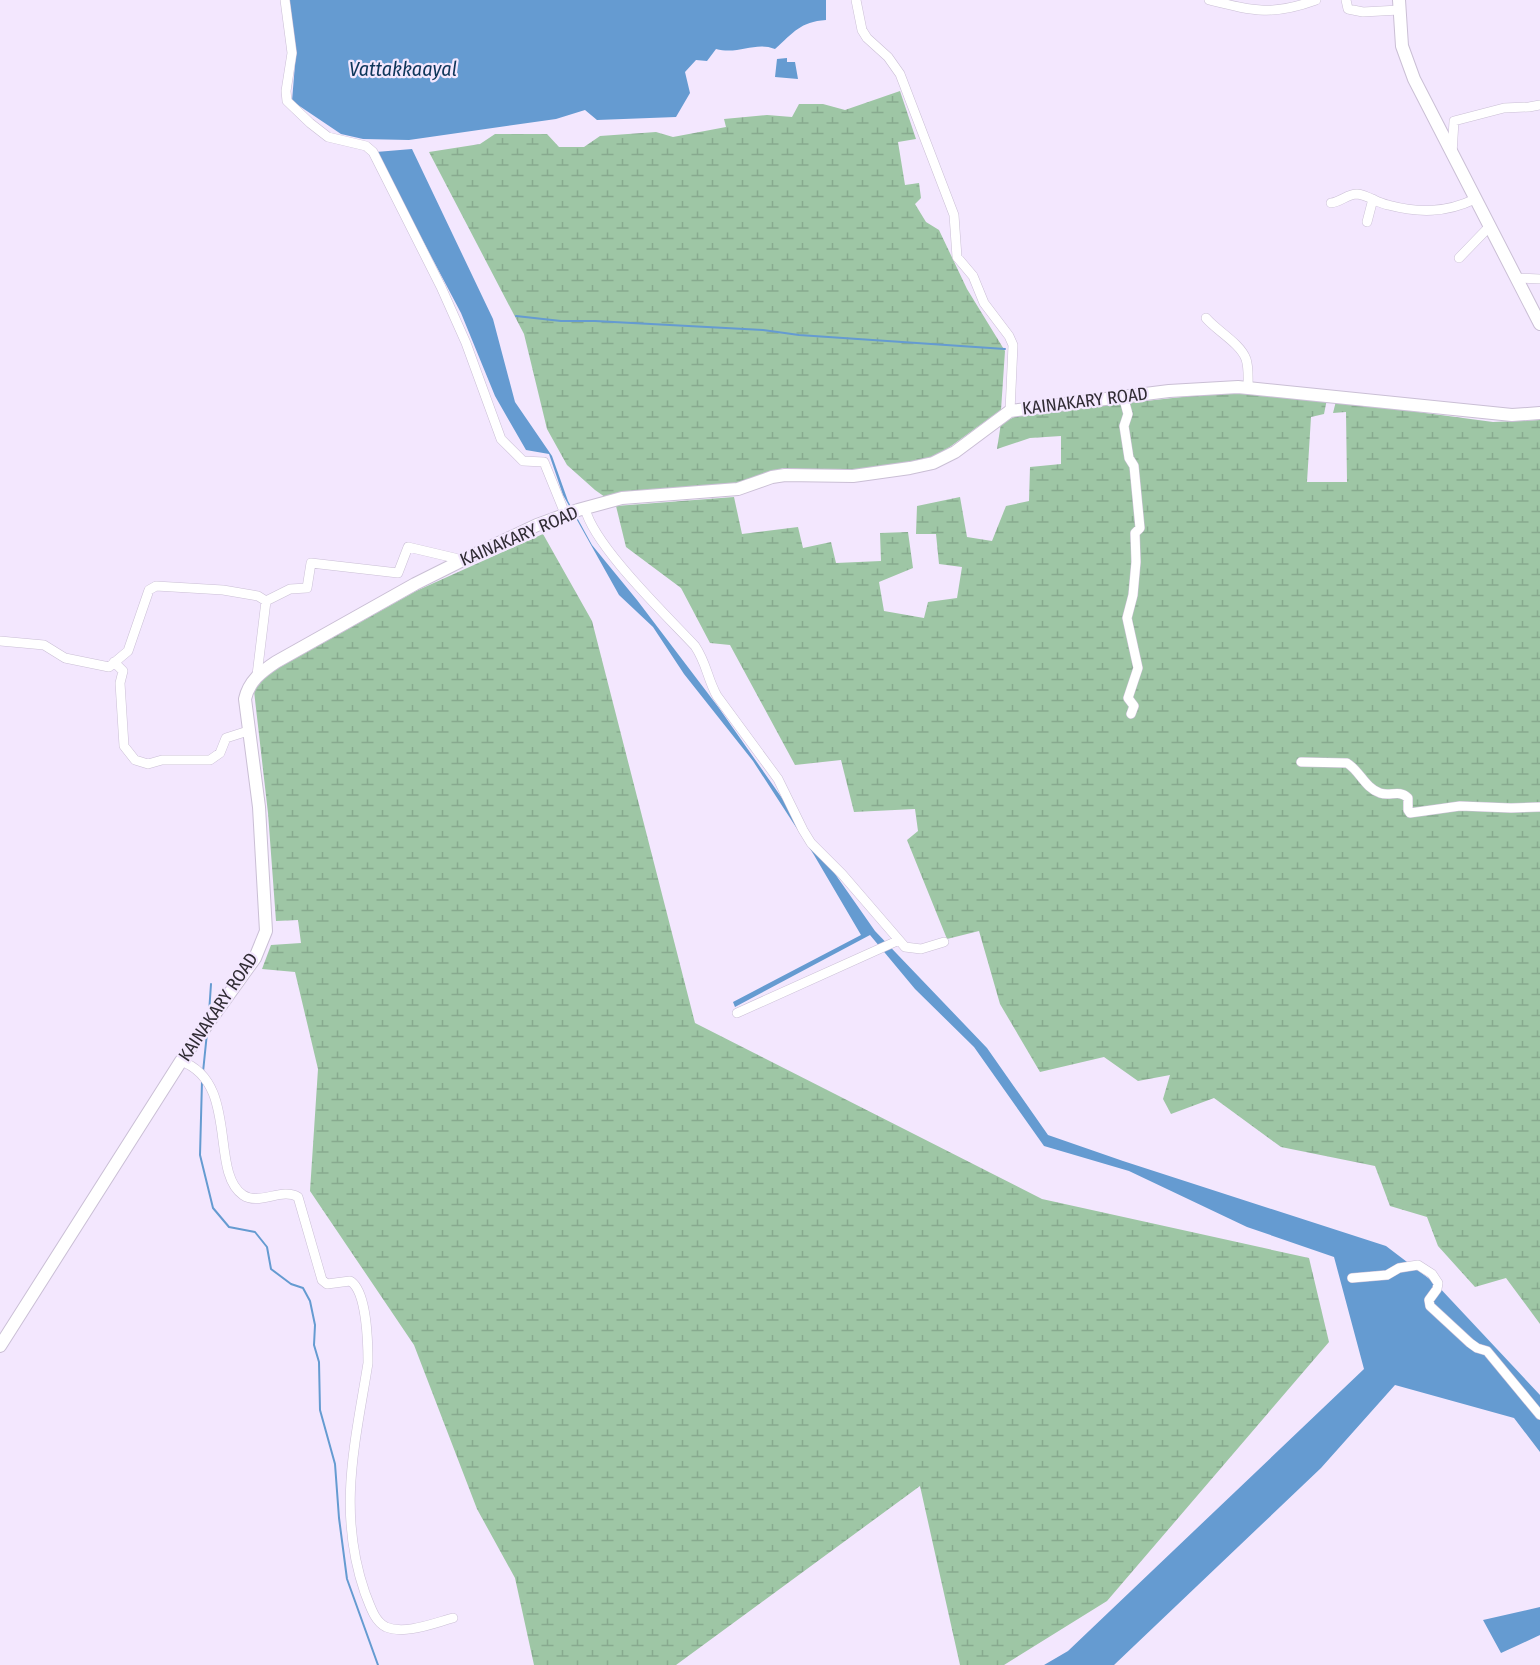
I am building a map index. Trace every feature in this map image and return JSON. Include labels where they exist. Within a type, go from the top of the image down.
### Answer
[{"type":"main road","points":[[1399,5],[1402,46],[1414,79],[1540,324]]},
{"type":"main road","name":"KAINAKARY ROAD","points":[[0,1346],[182,1060],[255,958],[266,931],[259,807],[245,699],[256,675],[360,614],[463,560],[537,525],[574,512],[622,498],[738,489],[785,475],[853,476],[933,463],[955,452],[1010,411],[1204,388],[1248,388],[1512,414],[1540,413]]},
{"type":"street","points":[[285,0],[292,53],[286,91],[287,101],[328,137],[366,146],[373,153],[441,287],[466,343],[501,440],[523,461],[544,462],[574,512],[590,522],[622,567],[695,646],[704,659],[717,696],[778,778],[811,843],[842,874],[897,941],[913,950],[944,942]]},
{"type":"street","points":[[856,0],[862,30],[867,38],[888,57],[903,79],[954,215],[957,257],[973,276],[984,303],[1009,336],[1013,345],[1010,411]]},
{"type":"street","points":[[1209,0],[1252,10],[1277,11],[1316,0]]},
{"type":"street","points":[[1346,0],[1348,9],[1363,12],[1399,5]]},
{"type":"street","points":[[1452,155],[1454,121],[1504,108],[1540,105]]},
{"type":"street","points":[[1331,203],[1354,194],[1364,195],[1388,205],[1431,210],[1457,207],[1474,199]]},
{"type":"street","points":[[1367,222],[1373,199]]},
{"type":"street","points":[[1459,258],[1489,227]]},
{"type":"street","points":[[1516,278],[1540,279]]},
{"type":"street","points":[[1206,318],[1215,329],[1236,345],[1246,358],[1248,388]]},
{"type":"street","points":[[1123,396],[1128,417],[1124,426],[1128,459],[1134,467],[1140,528],[1135,533],[1136,562],[1127,618],[1138,668],[1128,698],[1134,706],[1131,714]]},
{"type":"street","points":[[266,601],[290,589],[307,588],[311,563],[398,573],[408,547],[463,560]]},
{"type":"street","points":[[0,641],[44,645],[65,658],[108,667],[128,651],[149,591],[156,586],[223,590],[258,596],[266,601]]},
{"type":"street","points":[[256,675],[266,601]]},
{"type":"street","points":[[114,662],[123,671],[120,683],[124,746],[135,760],[148,764],[162,760],[210,760],[220,753],[226,738],[248,731]]},
{"type":"street","points":[[1301,762],[1350,764],[1374,790],[1381,794],[1405,795],[1408,798],[1410,813],[1460,806],[1540,807]]},
{"type":"street","points":[[737,1013],[897,941]]},
{"type":"street","points":[[182,1060],[195,1069],[214,1096],[233,1185],[242,1195],[249,1198],[290,1194],[298,1197],[322,1280],[327,1284],[352,1281],[360,1298],[366,1318],[368,1363],[350,1472],[350,1514],[356,1563],[372,1610],[383,1625],[396,1629],[413,1628],[453,1618]]},
{"type":"street","points":[[1352,1278],[1387,1275],[1399,1268],[1418,1264],[1430,1272],[1438,1283],[1430,1300],[1430,1306],[1470,1343],[1487,1351],[1540,1415]]},
{"type":"green space","points":[[900,91],[916,139],[898,142],[905,185],[919,183],[921,198],[915,204],[926,222],[939,230],[967,289],[1005,351],[1001,410],[947,449],[929,459],[888,467],[841,471],[783,468],[735,486],[605,497],[595,490],[567,465],[547,429],[524,334],[429,152],[480,144],[495,134],[547,134],[559,147],[584,147],[600,136],[656,132],[673,137],[726,127],[724,119],[767,115],[792,117],[799,104],[823,104],[845,110]]},
{"type":"green space","points":[[1227,392],[1327,399],[1324,414],[1311,417],[1307,482],[1347,482],[1346,412],[1333,413],[1336,401],[1493,422],[1540,420],[1540,1324],[1506,1278],[1475,1287],[1438,1246],[1427,1217],[1390,1206],[1375,1166],[1281,1147],[1214,1098],[1171,1114],[1163,1099],[1170,1075],[1138,1081],[1104,1057],[1040,1072],[1000,1004],[979,931],[947,939],[907,840],[918,831],[915,809],[854,812],[841,760],[795,765],[730,645],[710,643],[681,588],[626,547],[616,506],[734,497],[742,534],[798,527],[803,548],[831,542],[836,563],[881,561],[880,533],[908,532],[913,568],[879,582],[884,611],[924,618],[928,602],[957,598],[962,567],[939,564],[936,534],[916,534],[917,506],[960,497],[967,537],[992,541],[1006,506],[1029,501],[1030,467],[1061,464],[1061,436],[1030,438],[997,449],[1001,423],[1019,415]]},
{"type":"green space","points":[[543,534],[592,621],[695,1023],[1042,1199],[1309,1258],[1329,1342],[1107,1601],[1004,1665],[960,1665],[920,1486],[676,1665],[534,1665],[515,1578],[477,1509],[414,1345],[310,1191],[318,1069],[295,972],[262,969],[271,945],[301,943],[298,920],[276,921],[268,813],[254,691],[264,676],[416,591]]},
{"type":"water","name":"Vattakkaayal","points":[[288,0],[826,0],[826,20],[803,26],[775,49],[761,46],[732,50],[716,49],[707,61],[696,60],[685,72],[690,93],[676,117],[597,120],[585,110],[556,119],[409,140],[363,139],[341,134],[292,101],[296,52]]},
{"type":"water","points":[[787,58],[787,62],[795,62],[798,79],[775,77],[777,59]]},
{"type":"water","points":[[412,149],[493,319],[515,402],[552,456],[568,501],[592,545],[719,708],[875,931],[987,1048],[1048,1135],[1386,1246],[1436,1284],[1540,1395],[1540,1452],[1514,1418],[1395,1385],[1321,1468],[1114,1665],[1044,1665],[1068,1651],[1364,1369],[1334,1257],[1247,1227],[1129,1171],[1044,1146],[974,1047],[915,989],[870,935],[735,1007],[733,1002],[861,935],[814,855],[753,761],[684,674],[653,627],[619,595],[563,495],[549,454],[526,450],[495,396],[461,313],[376,152]]},
{"type":"water","points":[[1540,1607],[1540,1635],[1501,1653],[1483,1620]]},
{"type":"waterway","points":[[516,316],[561,321],[763,330],[799,335],[1005,349]]},
{"type":"waterway","points":[[209,1013],[211,984]]},
{"type":"waterway","points":[[203,1072],[207,1033]]},
{"type":"waterway","points":[[202,1081],[200,1155],[213,1208],[229,1227],[255,1232],[267,1247],[271,1269],[291,1284],[303,1288],[310,1301],[315,1325],[314,1345],[319,1362],[320,1410],[335,1464],[347,1579],[378,1665]]}]
